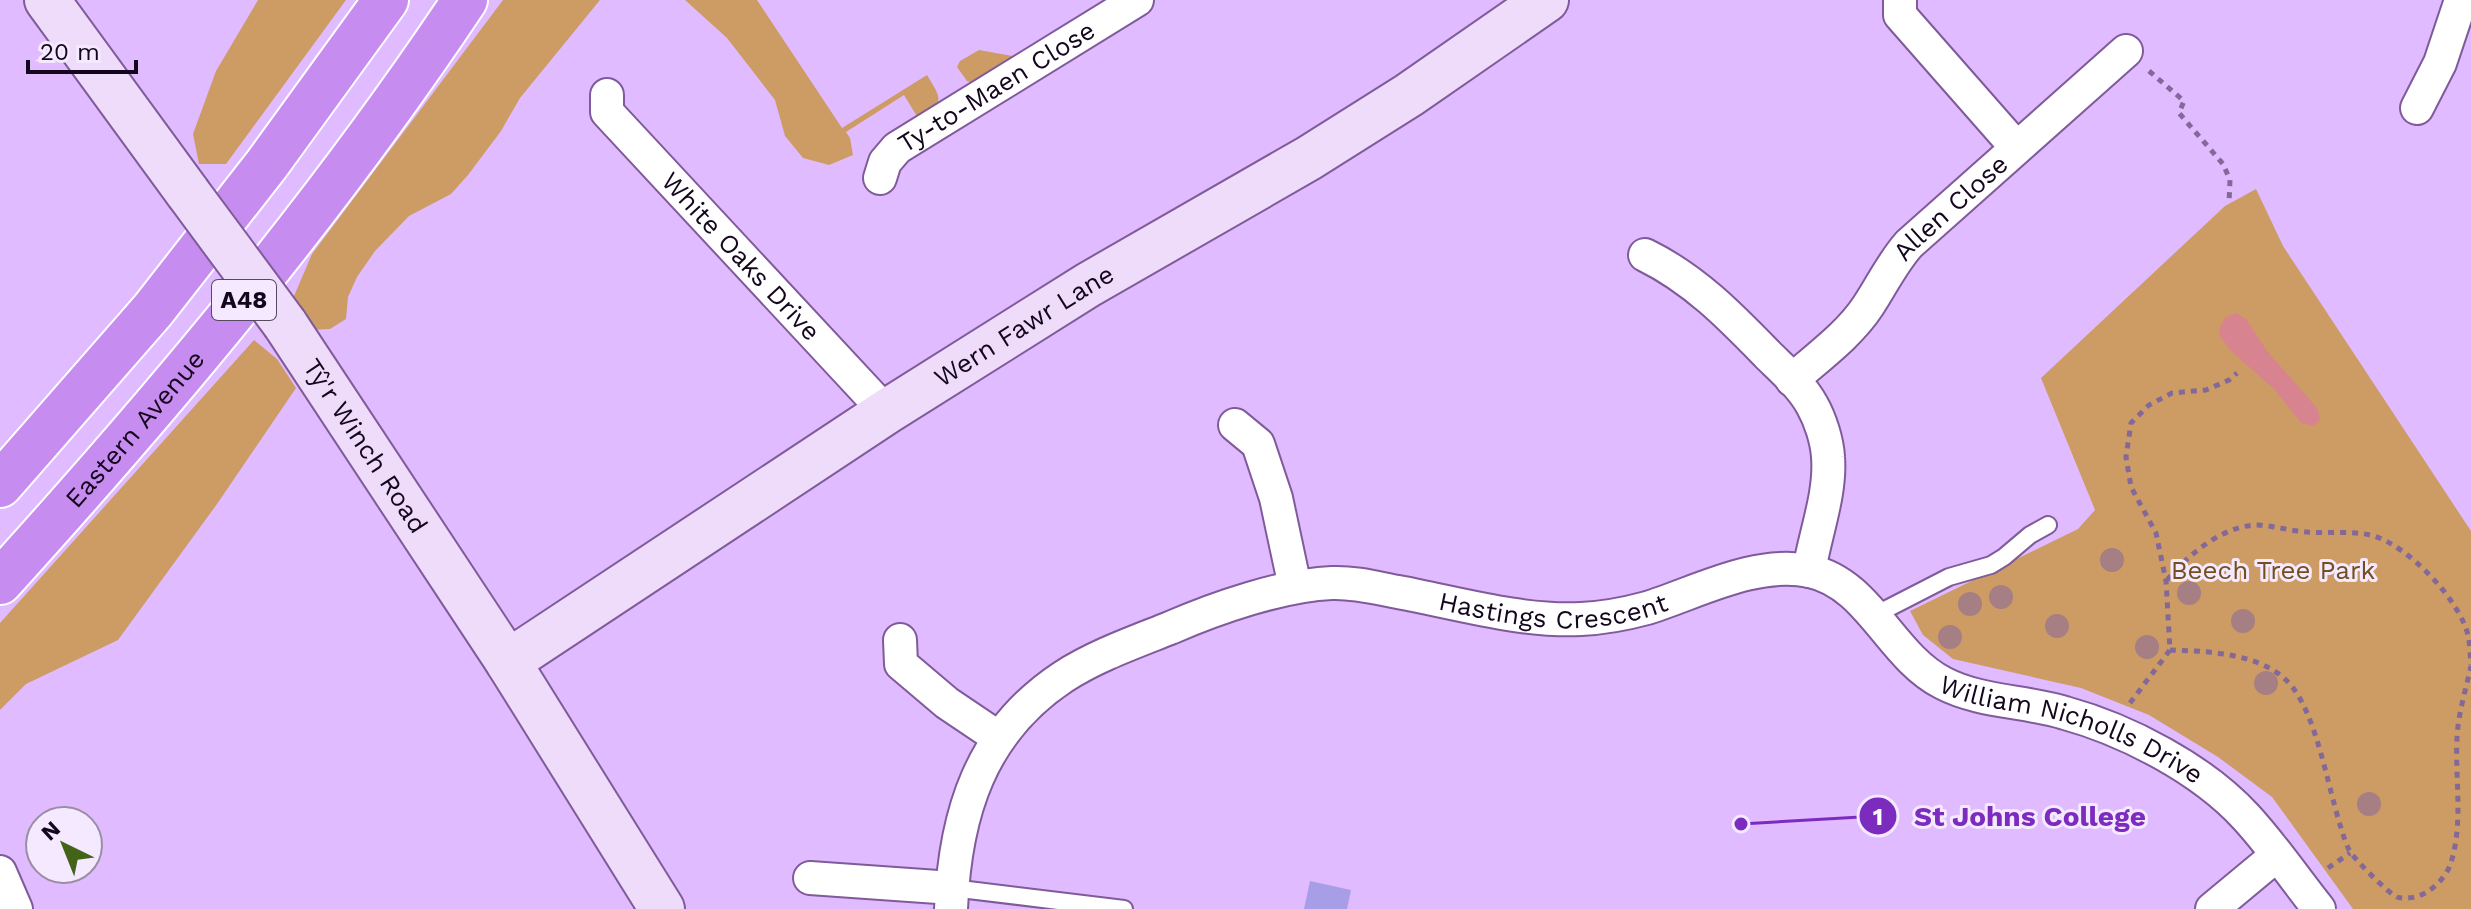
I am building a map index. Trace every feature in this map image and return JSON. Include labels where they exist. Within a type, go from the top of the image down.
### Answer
[{"type":"highway","name":"A48","points":[[0,485],[153,310],[267,164],[386,0]]},
{"type":"highway","name":"Eastern Avenue","points":[[0,582],[105,466],[280,255],[465,0]]},
{"type":"street","name":"Tŷ'r Winch Road","points":[[47,0],[285,324],[508,662],[662,909]]},
{"type":"street","name":"Wern Fawr Lane","points":[[508,662],[886,412],[1088,285],[1322,150],[1409,95],[1546,0]]},
{"type":"street","points":[[1900,0],[1900,15],[2016,147]]},
{"type":"street","points":[[2417,108],[2440,63],[2461,0]]},
{"type":"street","name":"Ty-to-Maen Close","points":[[880,178],[885,162],[897,148],[1129,2]]},
{"type":"street","name":"Allen Close","points":[[1792,380],[1855,323],[1894,261],[1909,244],[2126,51]]},
{"type":"street","name":"White Oaks Drive","points":[[607,95],[607,112],[886,412]]},
{"type":"street","points":[[1645,255],[1717,302],[1811,404],[1822,430],[1828,457],[1827,485],[1809,571]]},
{"type":"street","points":[[1235,425],[1258,444],[1276,498],[1295,587]]},
{"type":"street","name":"Hastings Crescent","points":[[951,899],[956,845],[964,810],[979,772],[1017,715],[1066,675],[1195,617],[1295,587],[1334,583],[1523,615],[1576,620],[1615,616],[1648,608],[1750,573],[1777,569],[1809,571]]},
{"type":"street","name":"William Nicholls Drive","points":[[1809,571],[1833,580],[1860,600],[1901,650],[1923,671],[1942,683],[1961,691],[2070,714],[2114,730],[2169,759],[2226,797],[2246,817],[2319,909]]},
{"type":"street","points":[[900,640],[901,664],[915,679],[999,738]]},
{"type":"street","points":[[2212,909],[2277,855]]},
{"type":"street","points":[[0,872],[16,909]]},
{"type":"street","points":[[810,878],[951,899]]},
{"type":"lane","points":[[1873,616],[1949,577],[1991,565],[2048,525]]},
{"type":"lane","points":[[951,899],[1124,909]]},
{"type":"path","points":[[2126,51],[2184,101],[2179,113],[2223,164],[2230,180],[2229,203]]},
{"type":"path","points":[[2126,711],[2170,650],[2166,581],[2156,533],[2131,487],[2126,457],[2131,423],[2149,405],[2172,393],[2206,390],[2237,373]]},
{"type":"path","points":[[2166,581],[2187,557],[2206,545],[2255,525],[2374,536],[2405,553],[2449,595],[2468,634],[2471,666],[2457,737],[2457,836],[2452,863],[2439,882],[2424,895],[2397,897],[2350,853],[2306,710],[2285,678],[2264,665],[2245,660],[2198,651],[2170,650]]},
{"type":"path","points":[[2320,875],[2350,853]]},
{"type":"green space","points":[[258,0],[346,0],[226,164],[199,164],[193,134],[216,71]]},
{"type":"green space","points":[[503,0],[600,0],[520,98],[501,131],[451,194],[409,216],[375,251],[348,297],[346,319],[330,329],[310,330],[291,303],[312,254]]},
{"type":"green space","points":[[685,0],[757,0],[842,128],[927,75],[938,100],[933,108],[918,118],[904,95],[846,132],[853,155],[829,165],[803,158],[785,136],[775,100],[727,38]]},
{"type":"green space","points":[[979,50],[1018,57],[973,83],[967,81],[957,67],[960,61]]},
{"type":"green space","name":"Beech Tree Park","points":[[2256,189],[2283,246],[2471,531],[2471,909],[2353,909],[2272,797],[2218,757],[2149,715],[2081,688],[1953,659],[1923,635],[1910,611],[2078,529],[2095,510],[2041,378],[2225,206]]},
{"type":"green space","points":[[254,340],[277,359],[296,388],[217,504],[118,640],[26,684],[0,710],[0,623]]},
{"type":"shaded area","points":[[2236,313],[2246,319],[2267,351],[2317,408],[2320,419],[2314,426],[2301,423],[2274,389],[2231,351],[2220,336],[2219,329],[2225,318]]},
{"type":"building","points":[[1310,881],[1351,890],[1347,909],[1304,909]]},
{"type":"place","name":"St Johns College","points":[[1741,824]]}]
